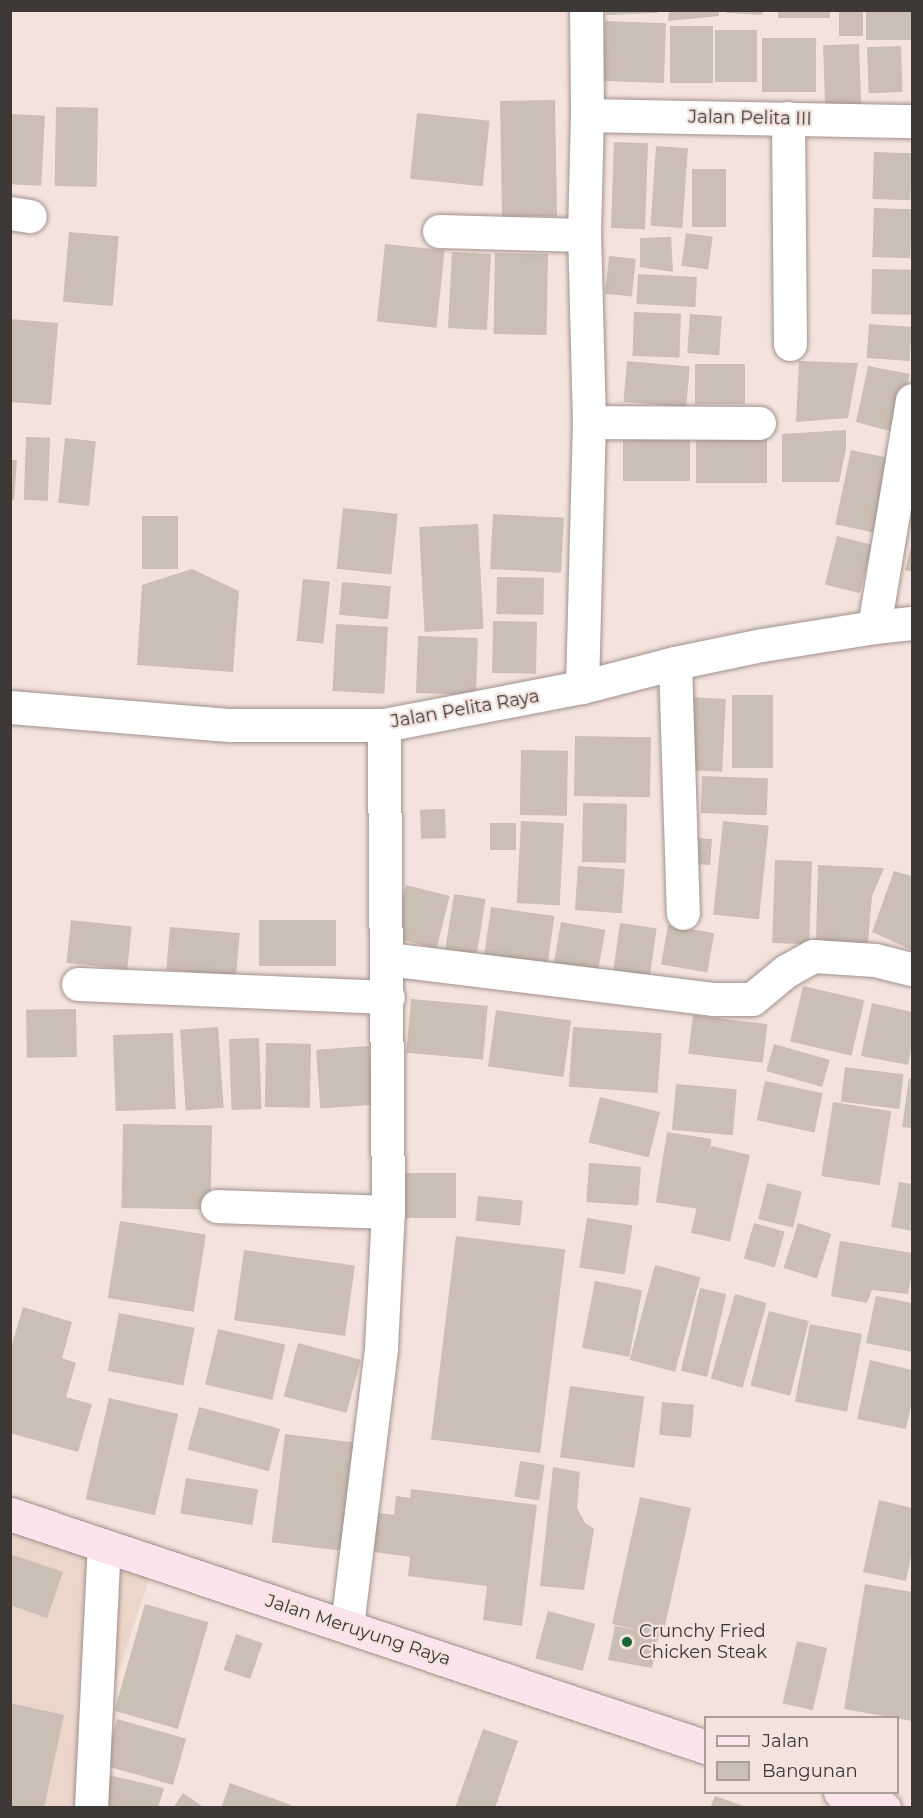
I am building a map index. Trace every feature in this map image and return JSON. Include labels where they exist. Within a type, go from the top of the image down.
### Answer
[{"type":"main road","name":"Jalan Meruyung Raya","points":[[10,1514],[704,1747]]},
{"type":"main road","points":[[846,1794],[884,1808]]},
{"type":"street","points":[[582,687],[589,422],[584,235],[587,116],[586,10]]},
{"type":"street","name":"Jalan Pelita III","points":[[587,116],[912,120]]},
{"type":"street","points":[[788,118],[790,344]]},
{"type":"street","points":[[439,231],[584,235]]},
{"type":"street","points":[[874,627],[912,400]]},
{"type":"street","points":[[589,422],[759,423]]},
{"type":"street","name":"Jalan Pelita Raya","points":[[10,707],[231,725],[384,725],[582,687],[675,663],[874,627],[912,623]]},
{"type":"street","points":[[675,663],[683,913]]},
{"type":"street","points":[[347,1626],[381,1347],[388,1212],[384,725]]},
{"type":"street","points":[[387,959],[713,999],[752,999],[786,971],[813,956],[875,960],[912,969]]},
{"type":"street","points":[[78,984],[387,997]]},
{"type":"street","points":[[217,1206],[388,1212]]},
{"type":"street","points":[[91,1808],[104,1546]]},
{"type":"shaded area","points":[[10,1503],[158,1552],[74,1807],[39,1807],[11,1802]]},
{"type":"building","points":[[606,10],[658,10],[658,13],[606,15]]},
{"type":"building","points":[[669,10],[719,10],[719,16],[668,21]]},
{"type":"building","points":[[726,10],[763,10],[762,15],[726,13]]},
{"type":"building","points":[[778,10],[830,10],[830,18],[778,18]]},
{"type":"building","points":[[839,10],[863,10],[863,36],[839,36]]},
{"type":"building","points":[[866,10],[912,10],[912,40],[866,40]]},
{"type":"building","points":[[605,21],[666,23],[664,83],[603,81]]},
{"type":"building","points":[[670,26],[713,26],[713,83],[670,83]]},
{"type":"building","points":[[715,30],[757,30],[757,82],[715,82]]},
{"type":"building","points":[[762,38],[816,38],[816,92],[762,92]]},
{"type":"building","points":[[859,44],[861,105],[825,106],[823,45]]},
{"type":"building","points":[[901,46],[903,92],[869,93],[867,47]]},
{"type":"building","points":[[555,100],[557,216],[502,217],[500,101]]},
{"type":"building","points":[[56,107],[98,108],[97,187],[55,186]]},
{"type":"building","points":[[417,113],[490,121],[483,186],[410,179]]},
{"type":"building","points":[[10,114],[45,116],[41,186],[10,184]]},
{"type":"building","points":[[614,142],[648,143],[645,229],[611,228]]},
{"type":"building","points":[[656,146],[688,148],[682,228],[650,226]]},
{"type":"building","points":[[874,152],[912,153],[910,200],[872,199]]},
{"type":"building","points":[[692,169],[726,169],[726,227],[692,227]]},
{"type":"building","points":[[874,208],[912,209],[910,258],[872,257]]},
{"type":"building","points":[[69,232],[119,236],[113,306],[63,302]]},
{"type":"building","points":[[686,233],[713,237],[708,269],[681,266]]},
{"type":"building","points":[[671,237],[673,272],[640,267],[640,238]]},
{"type":"building","points":[[385,244],[445,250],[437,328],[377,322]]},
{"type":"building","points":[[452,252],[491,254],[487,330],[448,328]]},
{"type":"building","points":[[495,253],[548,254],[547,335],[494,334]]},
{"type":"building","points":[[609,256],[636,259],[632,297],[605,294]]},
{"type":"building","points":[[872,269],[912,270],[911,315],[871,314]]},
{"type":"building","points":[[638,274],[697,277],[695,307],[636,304]]},
{"type":"building","points":[[634,312],[681,314],[679,358],[632,356]]},
{"type":"building","points":[[690,314],[722,316],[719,355],[687,353]]},
{"type":"building","points":[[10,319],[58,323],[51,405],[10,402]]},
{"type":"building","points":[[869,324],[912,327],[910,361],[867,358]]},
{"type":"building","points":[[627,361],[690,366],[686,407],[623,402]]},
{"type":"building","points":[[799,361],[858,363],[848,418],[796,422]]},
{"type":"building","points":[[695,364],[745,364],[745,404],[695,404]]},
{"type":"building","points":[[868,366],[910,374],[893,432],[856,422]]},
{"type":"building","points":[[846,430],[846,449],[839,482],[782,482],[782,434]]},
{"type":"building","points":[[623,434],[690,434],[690,481],[623,481]]},
{"type":"building","points":[[26,437],[50,438],[48,501],[24,500]]},
{"type":"building","points":[[65,438],[96,441],[89,506],[58,503]]},
{"type":"building","points":[[696,438],[767,438],[767,483],[696,483]]},
{"type":"building","points":[[851,450],[889,458],[873,532],[835,524]]},
{"type":"building","points":[[10,460],[17,460],[14,500],[10,500]]},
{"type":"building","points":[[343,508],[398,514],[391,574],[337,569]]},
{"type":"building","points":[[493,514],[564,518],[561,573],[490,569]]},
{"type":"building","points":[[142,516],[178,516],[178,569],[142,569]]},
{"type":"building","points":[[478,524],[483,629],[425,632],[419,527]]},
{"type":"building","points":[[837,536],[872,545],[860,593],[825,585]]},
{"type":"building","points":[[912,543],[912,572],[905,570]]},
{"type":"building","points":[[192,569],[239,591],[233,672],[137,665],[142,585]]},
{"type":"building","points":[[497,577],[544,578],[543,615],[496,614]]},
{"type":"building","points":[[303,579],[330,582],[323,643],[297,641]]},
{"type":"building","points":[[342,582],[391,586],[388,619],[339,615]]},
{"type":"building","points":[[493,621],[537,622],[536,674],[492,673]]},
{"type":"building","points":[[336,624],[388,627],[384,694],[332,691]]},
{"type":"building","points":[[418,636],[478,638],[476,695],[416,693]]},
{"type":"building","points":[[732,695],[773,695],[773,768],[732,768]]},
{"type":"building","points":[[689,697],[726,699],[722,772],[685,770]]},
{"type":"building","points":[[575,736],[651,737],[650,797],[574,796]]},
{"type":"building","points":[[521,750],[568,751],[567,816],[520,815]]},
{"type":"building","points":[[702,776],[768,778],[767,815],[701,813]]},
{"type":"building","points":[[583,803],[627,804],[626,863],[582,862]]},
{"type":"building","points":[[445,809],[446,838],[421,839],[420,810]]},
{"type":"building","points":[[521,821],[564,823],[560,905],[517,903]]},
{"type":"building","points":[[723,821],[769,826],[759,919],[713,914]]},
{"type":"building","points":[[490,823],[516,823],[516,850],[490,850]]},
{"type":"building","points":[[696,838],[712,839],[710,865],[694,864]]},
{"type":"building","points":[[775,860],[812,861],[809,944],[772,943]]},
{"type":"building","points":[[818,865],[884,868],[872,896],[868,943],[816,941]]},
{"type":"building","points":[[578,866],[625,869],[622,913],[575,910]]},
{"type":"building","points":[[894,871],[912,876],[912,950],[872,932]]},
{"type":"building","points":[[406,885],[450,896],[437,948],[393,937]]},
{"type":"building","points":[[454,894],[486,899],[477,954],[445,949]]},
{"type":"building","points":[[491,907],[554,916],[548,964],[484,956]]},
{"type":"building","points":[[71,920],[132,926],[127,969],[67,963]]},
{"type":"building","points":[[259,920],[336,920],[336,966],[259,966]]},
{"type":"building","points":[[561,922],[605,930],[597,977],[553,969]]},
{"type":"building","points":[[620,923],[657,928],[649,986],[612,980]]},
{"type":"building","points":[[668,925],[714,933],[707,973],[661,964]]},
{"type":"building","points":[[170,927],[240,933],[236,976],[166,970]]},
{"type":"building","points":[[803,986],[864,1000],[852,1056],[790,1042]]},
{"type":"building","points":[[411,999],[488,1006],[483,1060],[406,1053]]},
{"type":"building","points":[[872,1003],[912,1012],[912,1045],[908,1065],[861,1056]]},
{"type":"building","points":[[76,1009],[77,1057],[27,1058],[26,1010]]},
{"type":"building","points":[[496,1010],[571,1021],[563,1077],[488,1066]]},
{"type":"building","points":[[693,1015],[767,1024],[763,1063],[688,1054]]},
{"type":"building","points":[[218,1027],[224,1108],[186,1110],[180,1030]]},
{"type":"building","points":[[573,1027],[662,1033],[658,1093],[569,1087]]},
{"type":"building","points":[[173,1033],[176,1109],[116,1111],[113,1035]]},
{"type":"building","points":[[259,1038],[261,1109],[231,1110],[229,1039]]},
{"type":"building","points":[[266,1043],[311,1044],[310,1108],[265,1107]]},
{"type":"building","points":[[774,1044],[830,1060],[822,1087],[766,1071]]},
{"type":"building","points":[[369,1046],[373,1105],[320,1109],[316,1050]]},
{"type":"building","points":[[845,1067],[904,1074],[899,1109],[841,1102]]},
{"type":"building","points":[[909,1078],[912,1079],[912,1128],[902,1127]]},
{"type":"building","points":[[765,1081],[823,1093],[814,1132],[757,1120]]},
{"type":"building","points":[[676,1084],[737,1089],[733,1135],[672,1130]]},
{"type":"building","points":[[600,1097],[660,1112],[649,1158],[589,1143]]},
{"type":"building","points":[[833,1102],[891,1111],[880,1185],[821,1176]]},
{"type":"building","points":[[123,1124],[212,1126],[211,1210],[122,1208]]},
{"type":"building","points":[[667,1132],[711,1139],[700,1209],[656,1202]]},
{"type":"building","points":[[711,1146],[750,1155],[730,1242],[691,1233]]},
{"type":"building","points":[[589,1163],[641,1167],[638,1206],[586,1202]]},
{"type":"building","points":[[405,1173],[456,1173],[456,1218],[405,1218]]},
{"type":"building","points":[[899,1182],[912,1184],[912,1231],[891,1227]]},
{"type":"building","points":[[767,1183],[802,1192],[793,1228],[758,1219]]},
{"type":"building","points":[[478,1196],[523,1201],[520,1226],[475,1221]]},
{"type":"building","points":[[587,1218],[632,1225],[625,1275],[579,1267]]},
{"type":"building","points":[[120,1221],[206,1235],[194,1312],[108,1298]]},
{"type":"building","points":[[754,1223],[785,1232],[775,1267],[744,1259]]},
{"type":"building","points":[[798,1223],[831,1234],[817,1279],[783,1268]]},
{"type":"building","points":[[456,1236],[565,1249],[540,1453],[431,1439]]},
{"type":"building","points":[[840,1241],[912,1253],[912,1272],[908,1294],[872,1290],[867,1303],[831,1296]]},
{"type":"building","points":[[244,1250],[355,1266],[345,1336],[234,1320]]},
{"type":"building","points":[[655,1265],[700,1277],[675,1372],[630,1360]]},
{"type":"building","points":[[595,1281],[642,1290],[629,1357],[582,1348]]},
{"type":"building","points":[[700,1288],[726,1294],[707,1377],[681,1371]]},
{"type":"building","points":[[735,1294],[767,1303],[742,1388],[711,1379]]},
{"type":"building","points":[[876,1296],[912,1303],[912,1352],[866,1343]]},
{"type":"building","points":[[23,1307],[72,1322],[62,1358],[76,1363],[66,1397],[92,1404],[78,1452],[10,1433],[10,1351]]},
{"type":"building","points":[[769,1311],[809,1321],[790,1396],[750,1386]]},
{"type":"building","points":[[119,1313],[195,1328],[183,1386],[108,1371]]},
{"type":"building","points":[[810,1324],[862,1334],[847,1412],[795,1402]]},
{"type":"building","points":[[218,1329],[285,1345],[272,1400],[205,1385]]},
{"type":"building","points":[[298,1343],[361,1360],[347,1413],[284,1396]]},
{"type":"building","points":[[870,1360],[912,1370],[912,1400],[906,1429],[857,1419]]},
{"type":"building","points":[[570,1386],[644,1396],[634,1468],[560,1457]]},
{"type":"building","points":[[109,1398],[178,1414],[155,1515],[86,1499]]},
{"type":"building","points":[[662,1402],[694,1405],[691,1438],[659,1435]]},
{"type":"building","points":[[199,1407],[280,1429],[269,1471],[188,1450]]},
{"type":"building","points":[[285,1434],[365,1444],[352,1552],[272,1542]]},
{"type":"building","points":[[520,1461],[545,1465],[539,1500],[514,1497]]},
{"type":"building","points":[[553,1467],[580,1472],[577,1508],[585,1523],[594,1529],[584,1590],[540,1586]]},
{"type":"building","points":[[186,1478],[258,1489],[252,1525],[180,1514]]},
{"type":"building","points":[[411,1489],[537,1505],[522,1626],[483,1620],[487,1586],[408,1576],[410,1557],[368,1551],[373,1512],[394,1515],[396,1496],[410,1498]]},
{"type":"building","points":[[640,1497],[691,1508],[663,1635],[659,1634],[652,1668],[608,1660],[615,1626],[637,1630],[612,1624]]},
{"type":"building","points":[[879,1500],[912,1508],[912,1551],[906,1581],[863,1572]]},
{"type":"building","points":[[10,1554],[63,1572],[47,1618],[10,1605]]},
{"type":"building","points":[[865,1584],[912,1592],[912,1721],[899,1719],[899,1716],[884,1716],[844,1709]]},
{"type":"building","points":[[145,1604],[208,1622],[178,1729],[114,1711]]},
{"type":"building","points":[[548,1611],[595,1624],[583,1671],[535,1658]]},
{"type":"building","points":[[236,1634],[262,1643],[250,1679],[224,1670]]},
{"type":"building","points":[[797,1641],[827,1648],[813,1710],[783,1703]]},
{"type":"building","points":[[10,1703],[64,1715],[44,1808],[10,1808]]},
{"type":"building","points":[[117,1719],[186,1739],[173,1785],[104,1765]]},
{"type":"building","points":[[483,1729],[518,1741],[495,1808],[455,1808]]},
{"type":"building","points":[[109,1775],[164,1788],[158,1808],[99,1808]]},
{"type":"building","points":[[230,1783],[291,1805],[291,1808],[221,1808]]},
{"type":"building","points":[[183,1793],[205,1808],[173,1808]]},
{"type":"building","points":[[715,1796],[746,1807],[746,1808],[710,1808]]},
{"type":"place","name":"Crunchy Fried Chicken Steak","points":[[627,1642]]}]
